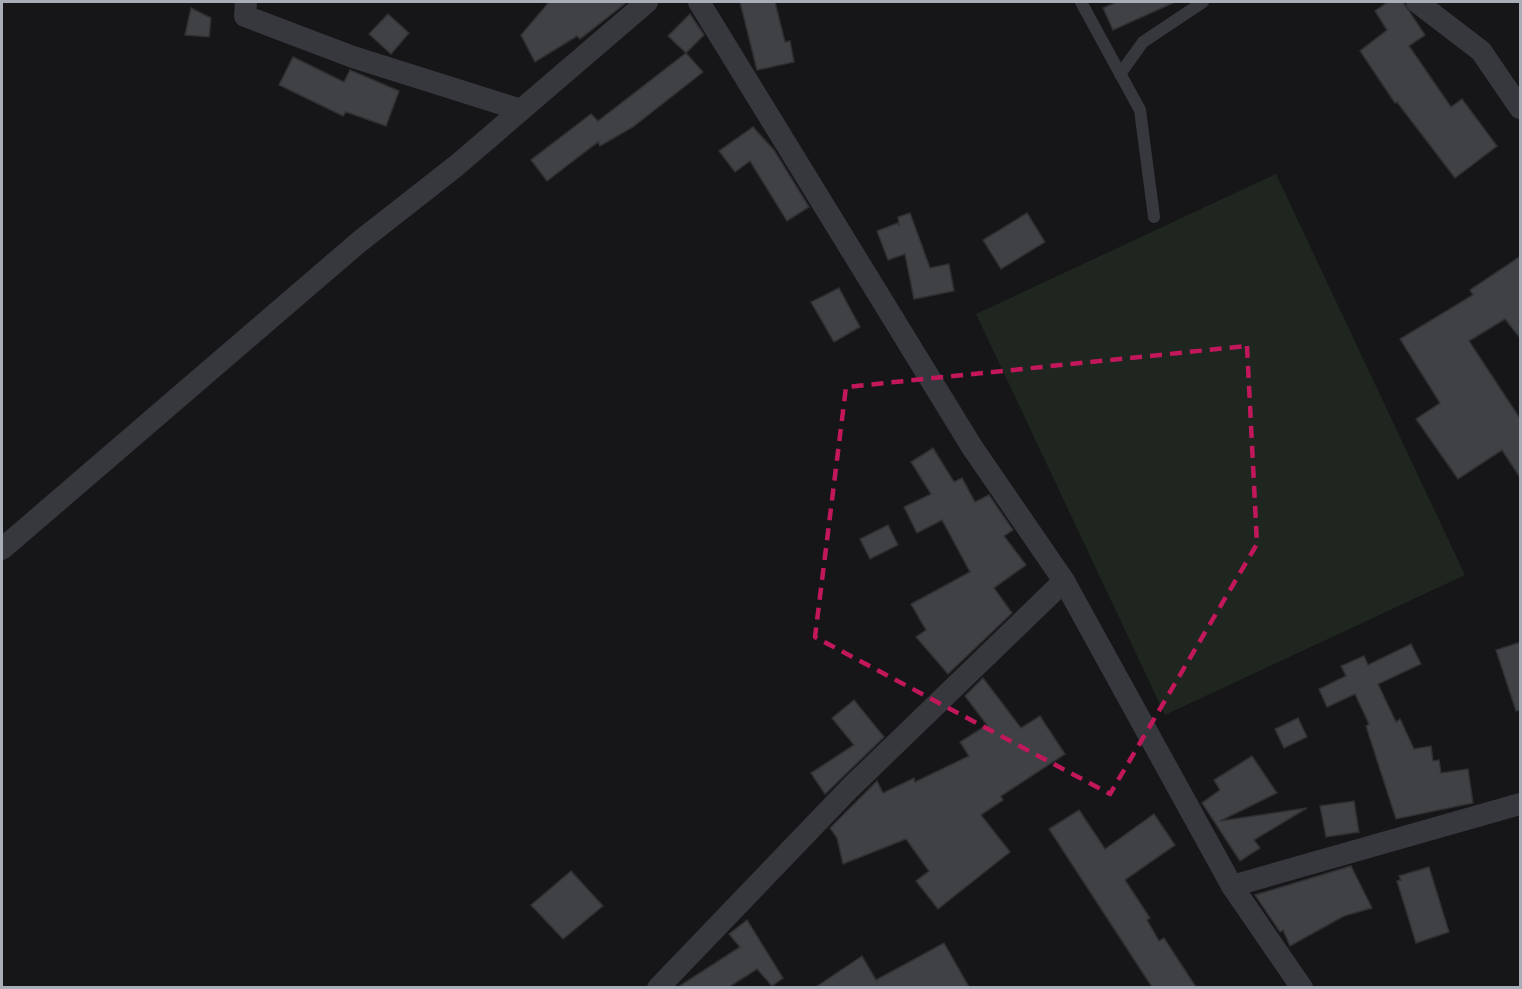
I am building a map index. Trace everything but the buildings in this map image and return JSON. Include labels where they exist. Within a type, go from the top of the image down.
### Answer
[{"type":"street","points":[[246,2],[245,16],[353,57],[521,111]]},
{"type":"street","points":[[2,549],[351,249],[456,166],[647,2]]},
{"type":"street","points":[[699,2],[972,447],[1064,581],[1232,886],[1302,987]]},
{"type":"street","points":[[1417,2],[1481,51],[1521,108]]},
{"type":"street","points":[[658,987],[850,788],[1064,581]]},
{"type":"street","points":[[1232,886],[1521,804]]},
{"type":"lane","points":[[1081,2],[1140,111],[1154,217]]},
{"type":"lane","points":[[1120,74],[1143,42],[1203,2]]},
{"type":"highlighted area","points":[[1247,346],[1257,544],[1110,794],[815,637],[846,387]]},
{"type":"shaded area","points":[[1276,174],[1465,575],[1165,715],[976,314]]}]
